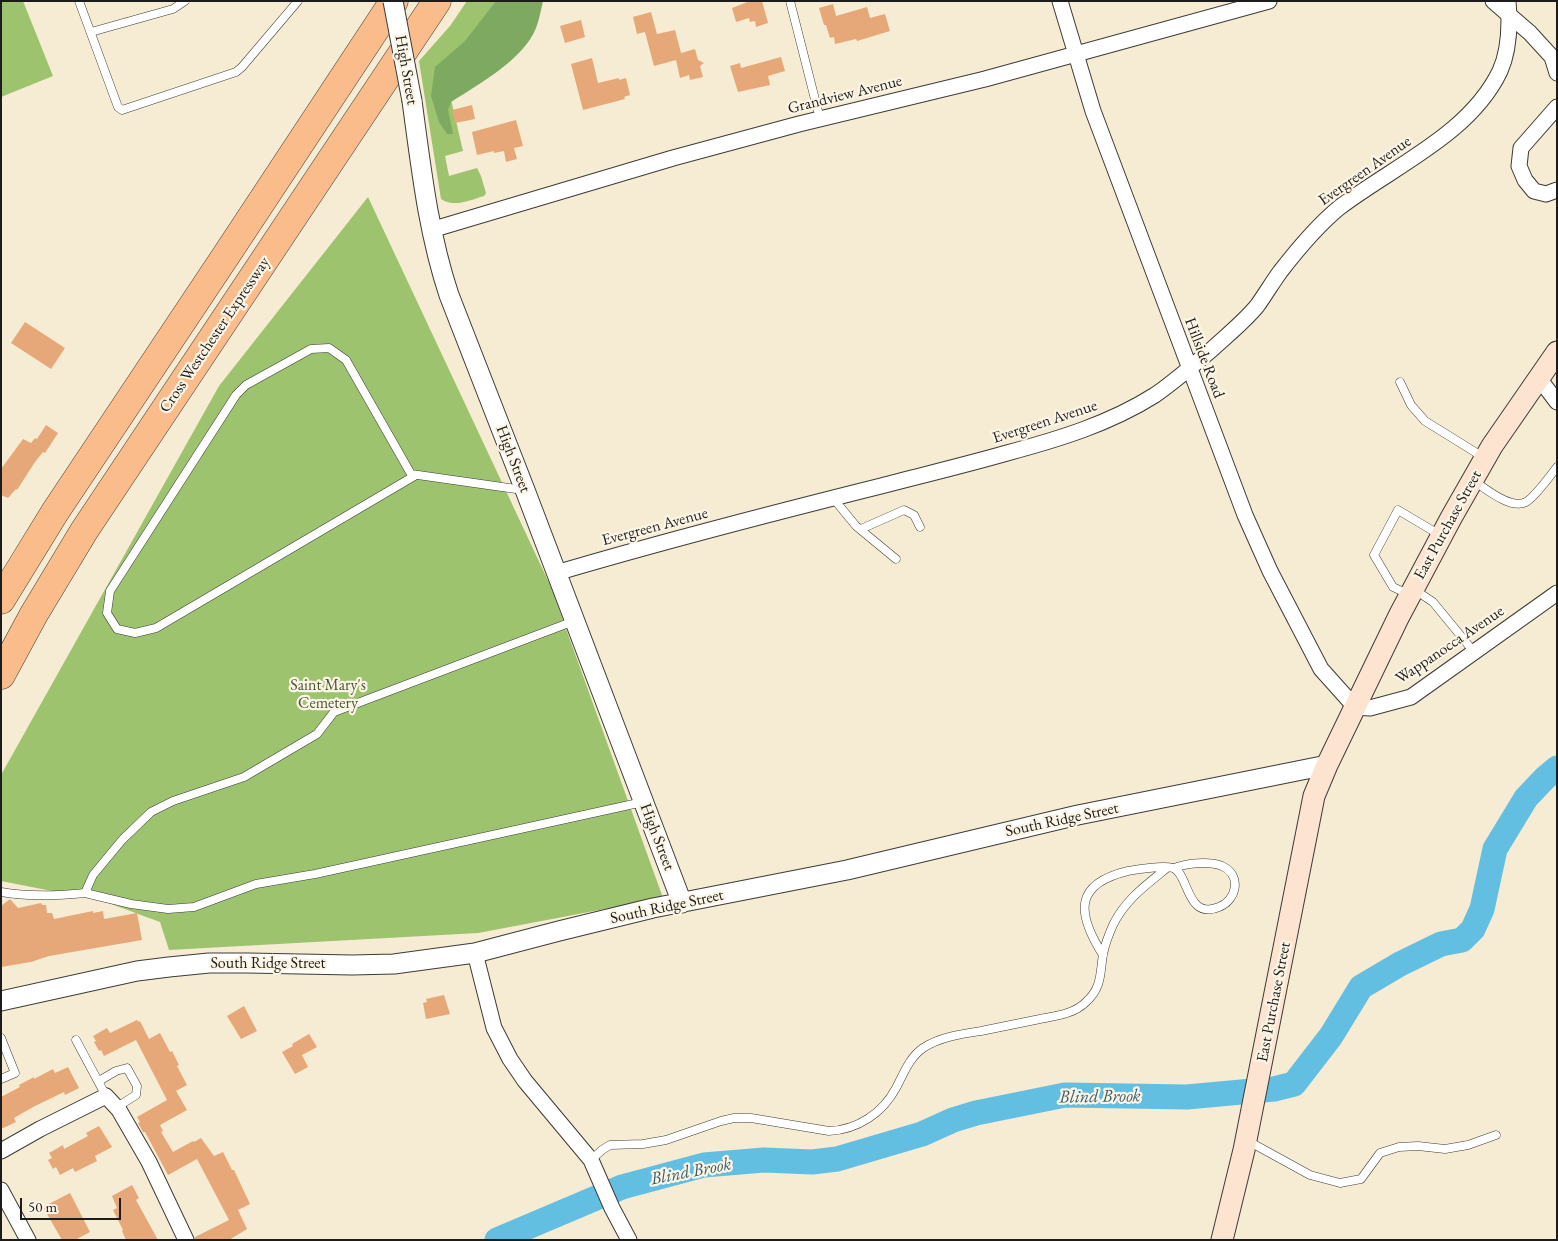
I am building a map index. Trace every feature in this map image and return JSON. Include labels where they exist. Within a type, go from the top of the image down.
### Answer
[{"type":"highway","points":[[1,600],[41,532],[222,262],[393,1]]},
{"type":"highway","name":"Cross Westchester Expressway","points":[[1,675],[42,600],[84,531],[437,1]]},
{"type":"main road","name":"East Purchase Street","points":[[1222,1240],[1246,1140],[1314,796],[1327,765],[1412,592],[1442,536],[1485,458],[1538,377],[1557,352]]},
{"type":"street","name":"High Street","points":[[393,1],[412,101],[426,208],[440,268],[682,903]]},
{"type":"street","name":"Hillside Road","points":[[1060,1],[1093,112],[1245,515],[1270,572],[1321,669],[1356,707]]},
{"type":"street","name":"Grandview Avenue","points":[[431,230],[618,173],[1076,54],[1269,1]]},
{"type":"street","points":[[1493,1],[1509,8],[1552,58],[1557,73]]},
{"type":"street","name":"Evergreen Avenue","points":[[556,573],[1061,438],[1087,429],[1124,412],[1157,393],[1190,368],[1236,328],[1256,307],[1282,270],[1328,217],[1366,187],[1416,157],[1470,114],[1489,90],[1501,69],[1510,34],[1509,8]]},
{"type":"street","points":[[1557,107],[1521,148],[1519,166],[1525,180],[1534,191],[1546,194],[1557,190]]},
{"type":"street","points":[[1538,377],[1557,402]]},
{"type":"street","name":"Wappanocca Avenue","points":[[1356,707],[1370,708],[1411,698],[1557,593]]},
{"type":"street","name":"South Ridge Street","points":[[1,1001],[137,971],[169,967],[219,963],[394,964],[475,953],[559,931],[682,903],[847,870],[1078,815],[1327,765]]},
{"type":"street","points":[[475,953],[494,1028],[510,1059],[525,1081],[591,1160],[612,1208],[629,1240]]},
{"type":"street","points":[[1,1151],[40,1128],[106,1096],[117,1108],[149,1162],[186,1240]]},
{"type":"street","points":[[1,1190],[6,1212],[28,1240]]},
{"type":"lane","points":[[79,1],[118,107],[122,110],[236,72],[298,1]]},
{"type":"lane","points":[[90,32],[172,8],[185,1]]},
{"type":"lane","points":[[790,1],[820,119]]},
{"type":"lane","points":[[416,475],[156,628],[135,633],[117,628],[107,613],[110,591],[236,395],[246,385],[311,349],[329,348],[346,360],[412,474],[525,490]]},
{"type":"lane","points":[[1400,382],[1411,405],[1425,421],[1485,458]]},
{"type":"lane","points":[[1473,480],[1503,499],[1517,504],[1526,502],[1557,467]]},
{"type":"lane","points":[[833,498],[861,529],[896,559]]},
{"type":"lane","points":[[861,529],[904,510],[914,515],[920,527]]},
{"type":"lane","points":[[1442,536],[1398,510],[1374,555],[1393,587],[1412,592],[1433,602],[1474,652]]},
{"type":"lane","points":[[85,893],[94,875],[122,840],[151,812],[173,801],[244,777],[317,734],[334,712],[574,621]]},
{"type":"lane","points":[[1,892],[18,895],[52,896],[85,893],[131,904],[159,908],[194,907],[256,884],[315,874],[643,802]]},
{"type":"lane","points":[[1103,955],[1084,913],[1086,898],[1090,890],[1105,880],[1123,872],[1157,867],[1171,868],[1204,864],[1224,867],[1231,874],[1235,882],[1233,896],[1229,902],[1217,908],[1210,910],[1203,908],[1192,900],[1179,873],[1171,868]]},
{"type":"lane","points":[[591,1160],[610,1145],[644,1144],[666,1140],[721,1120],[734,1118],[759,1120],[818,1131],[842,1131],[855,1126],[878,1111],[895,1091],[909,1061],[923,1048],[932,1043],[956,1035],[1054,1017],[1078,1008],[1090,998],[1098,985],[1102,974],[1103,955],[1112,926],[1124,906],[1136,893],[1171,868]]},
{"type":"lane","points":[[1,1038],[15,1073],[1,1079]]},
{"type":"lane","points":[[76,1040],[106,1096]]},
{"type":"lane","points":[[98,1081],[116,1071],[127,1068],[137,1086],[136,1095],[117,1108]]},
{"type":"lane","points":[[1246,1140],[1310,1175],[1340,1183],[1361,1180],[1380,1153],[1399,1147],[1418,1146],[1446,1150],[1468,1145],[1496,1135]]},
{"type":"green space","points":[[1,1],[23,1],[53,76],[1,97]]},
{"type":"green space","points":[[467,1],[516,1],[449,91],[463,151],[445,156],[449,176],[477,168],[486,193],[484,196],[468,201],[452,203],[441,199],[419,61],[450,26]]},
{"type":"green space","points":[[496,1],[543,1],[536,28],[530,40],[521,51],[487,79],[451,102],[448,110],[453,134],[447,134],[439,122],[431,96],[435,67],[465,41]]},
{"type":"green space","name":"Saint Mary's Cemetery","points":[[368,197],[551,587],[663,898],[478,933],[169,950],[160,922],[103,901],[1,881],[1,775],[219,386]]},
{"type":"building","points":[[750,1],[762,1],[768,23],[756,27],[755,21],[750,22],[749,18],[736,22],[732,8]]},
{"type":"building","points":[[833,4],[836,16],[867,7],[870,18],[885,14],[890,31],[857,41],[856,39],[835,44],[834,37],[830,38],[826,25],[824,25],[819,8]]},
{"type":"building","points":[[651,12],[657,34],[675,30],[681,53],[695,49],[698,60],[704,63],[700,66],[703,77],[690,80],[689,75],[680,78],[676,60],[654,66],[645,32],[637,34],[633,17]]},
{"type":"building","points":[[581,20],[585,37],[565,43],[560,26]]},
{"type":"building","points":[[781,57],[785,71],[768,76],[770,85],[738,92],[730,66],[740,63],[741,68]]},
{"type":"building","points":[[592,58],[598,83],[626,78],[630,95],[624,97],[625,99],[583,110],[571,64]]},
{"type":"building","points":[[472,105],[475,119],[455,123],[452,110]]},
{"type":"building","points":[[516,120],[523,146],[514,148],[517,159],[506,162],[504,151],[477,155],[472,132]]},
{"type":"building","points":[[25,322],[65,348],[51,369],[11,343]]},
{"type":"building","points":[[46,425],[58,433],[45,453],[43,452],[35,462],[17,490],[8,498],[1,495],[1,469],[23,439],[31,443],[35,438],[37,439]]},
{"type":"building","points":[[10,899],[18,908],[41,903],[46,905],[47,913],[52,913],[54,919],[93,911],[93,913],[103,911],[104,919],[137,913],[142,940],[49,956],[31,962],[1,967],[1,906]]},
{"type":"building","points":[[444,995],[450,1014],[426,1019],[423,1003],[427,1002],[426,999]]},
{"type":"building","points":[[244,1006],[257,1031],[241,1039],[227,1016]]},
{"type":"building","points":[[137,1020],[140,1021],[149,1039],[160,1033],[170,1052],[172,1051],[187,1085],[176,1091],[187,1110],[160,1125],[163,1131],[161,1132],[173,1152],[201,1138],[214,1156],[223,1152],[250,1204],[238,1210],[247,1229],[229,1240],[195,1240],[195,1237],[229,1220],[197,1159],[168,1175],[145,1132],[143,1132],[138,1123],[140,1122],[137,1117],[167,1100],[136,1040],[104,1056],[94,1042],[96,1041],[93,1036],[107,1028],[110,1033]]},
{"type":"building","points":[[309,1034],[317,1047],[302,1055],[308,1067],[295,1074],[282,1052]]},
{"type":"building","points":[[68,1067],[79,1088],[65,1095],[64,1092],[33,1107],[14,1118],[16,1122],[1,1129],[1,1097],[34,1077],[34,1079],[53,1069],[55,1073]]},
{"type":"building","points":[[99,1126],[112,1147],[95,1156],[97,1161],[75,1172],[73,1168],[60,1175],[56,1167],[53,1169],[48,1160],[52,1158],[49,1153],[63,1145],[64,1149],[88,1136],[86,1133]]},
{"type":"building","points":[[132,1185],[139,1198],[136,1200],[158,1240],[126,1240],[113,1210],[117,1208],[112,1196]]},
{"type":"building","points":[[70,1193],[90,1232],[75,1240],[62,1240],[43,1207]]},
{"type":"waterway","name":"Blind Brook","points":[[497,1240],[622,1187],[704,1165],[764,1160],[812,1162],[837,1159],[922,1134],[953,1120],[976,1113],[1065,1095],[1187,1097],[1274,1089],[1294,1084],[1331,1036],[1361,987],[1400,964],[1441,944],[1462,940],[1473,929],[1482,909],[1495,849],[1526,798],[1557,768]]}]
